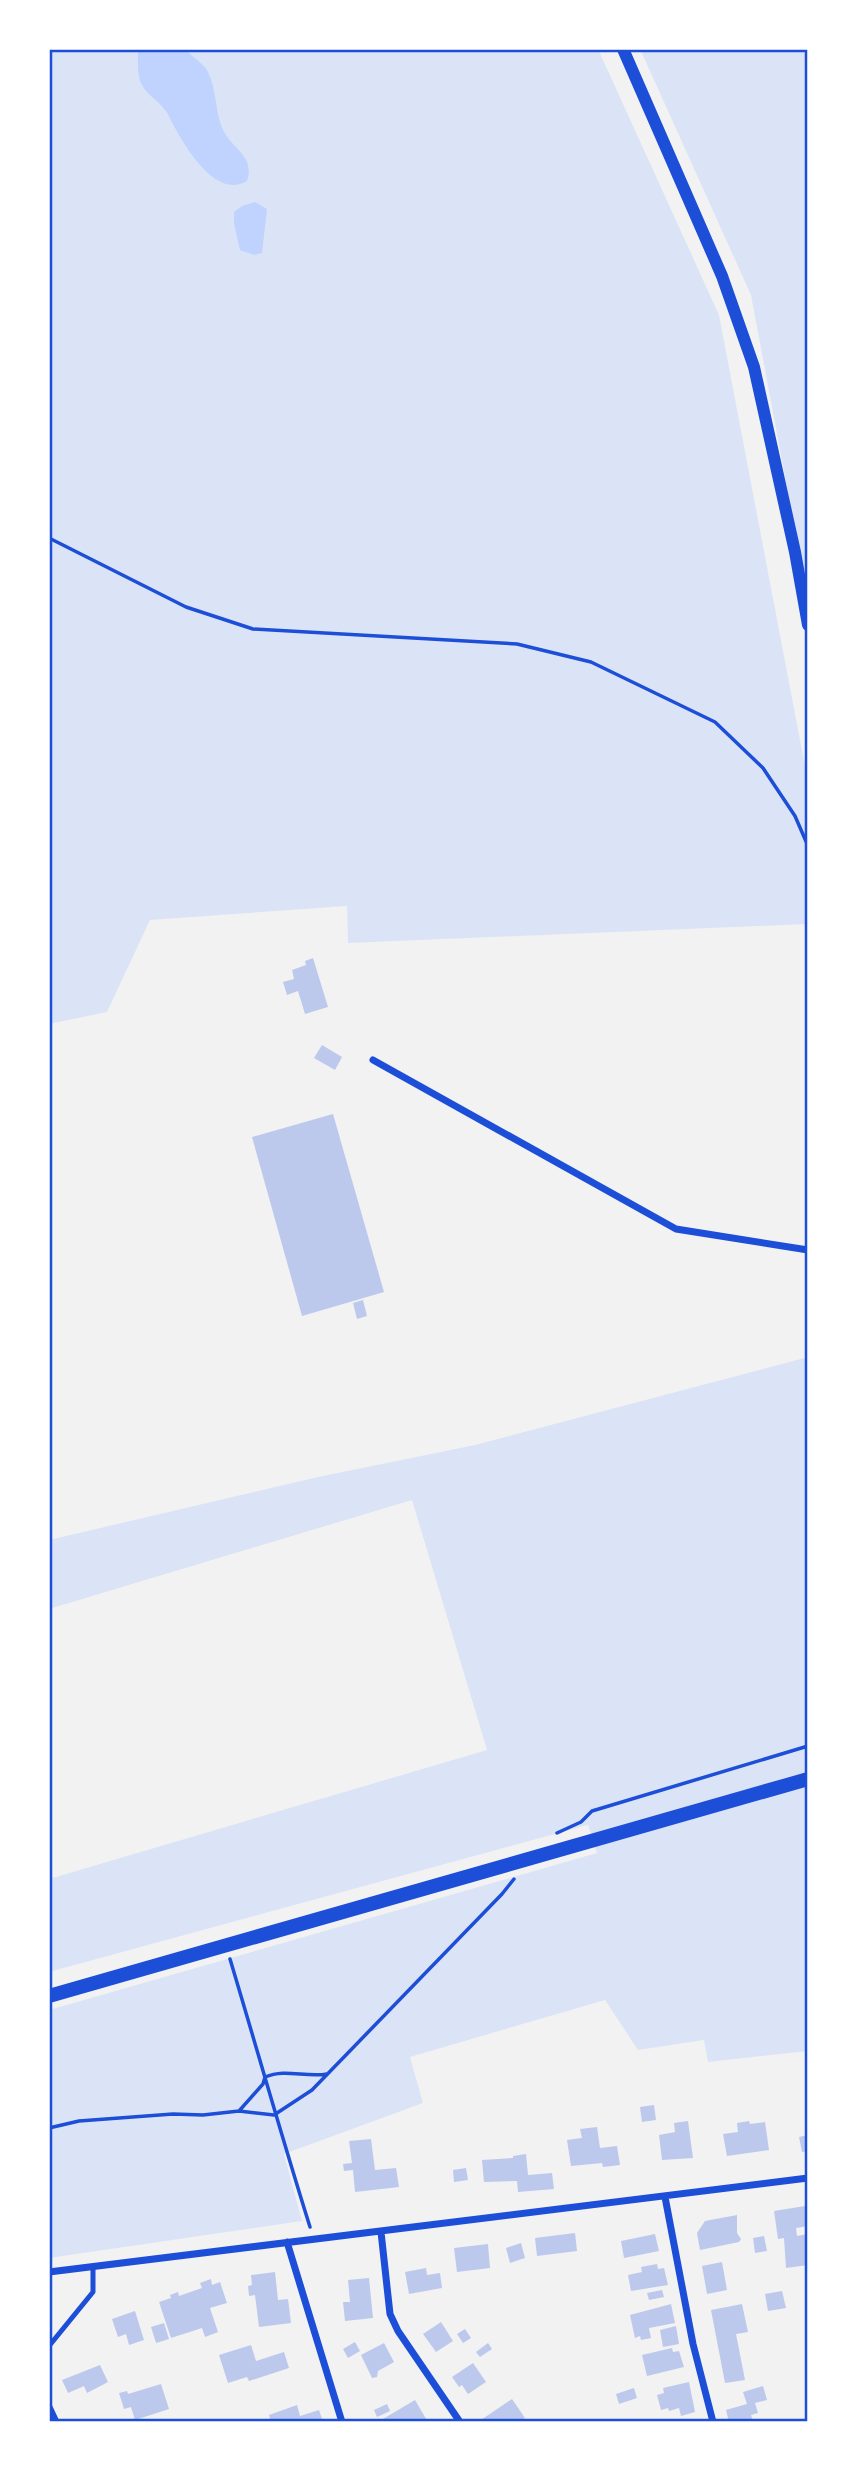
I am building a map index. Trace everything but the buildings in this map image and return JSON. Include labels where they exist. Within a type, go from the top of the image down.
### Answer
[{"type":"main road","points":[[49,1996],[808,1779]]},
{"type":"street","points":[[623,49],[722,276],[754,367],[795,552],[808,625]]},
{"type":"street","points":[[373,1060],[676,1229],[808,1250]]},
{"type":"street","points":[[49,2272],[808,2178]]},
{"type":"street","points":[[665,2197],[693,2344],[713,2422]]},
{"type":"street","points":[[381,2232],[390,2314],[398,2332],[460,2422]]},
{"type":"street","points":[[287,2242],[342,2422]]},
{"type":"street","points":[[49,2407],[56,2422]]},
{"type":"lane","points":[[49,2346],[93,2292],[93,2266]]},
{"type":"path","points":[[49,538],[186,607],[253,629],[517,644],[591,662],[715,722],[763,768],[795,816],[808,846]]},
{"type":"path","points":[[547,1838],[581,1822],[592,1811],[808,1746]]},
{"type":"path","points":[[49,2128],[79,2121],[173,2114],[203,2115],[239,2111],[274,2115],[312,2090],[328,2074],[502,1894],[530,1859]]},
{"type":"path","points":[[226,1946],[274,2115],[314,2239]]},
{"type":"path","points":[[265,2077],[283,2071],[316,2076],[328,2074]]},
{"type":"path","points":[[239,2111],[263,2084],[265,2077]]},
{"type":"shaded area","points":[[49,49],[598,49],[719,315],[808,782],[808,924],[348,943],[347,906],[150,920],[107,1012],[49,1024]]},
{"type":"shaded area","points":[[640,49],[808,49],[808,600],[751,295]]},
{"type":"shaded area","points":[[808,1357],[808,2051],[708,2062],[704,2040],[638,2050],[605,2000],[410,2057],[423,2103],[284,2154],[302,2221],[49,2258],[49,2010],[597,1853],[588,1825],[49,1972],[49,1879],[487,1750],[412,1500],[49,1609],[49,1540],[318,1477],[475,1445]]},
{"type":"water","points":[[138,49],[186,49],[206,69],[213,86],[223,130],[246,159],[249,172],[247,181],[235,185],[224,183],[203,168],[178,134],[166,112],[142,86],[138,74]]},
{"type":"water","points":[[255,202],[267,209],[262,253],[254,255],[240,250],[234,212]]}]
